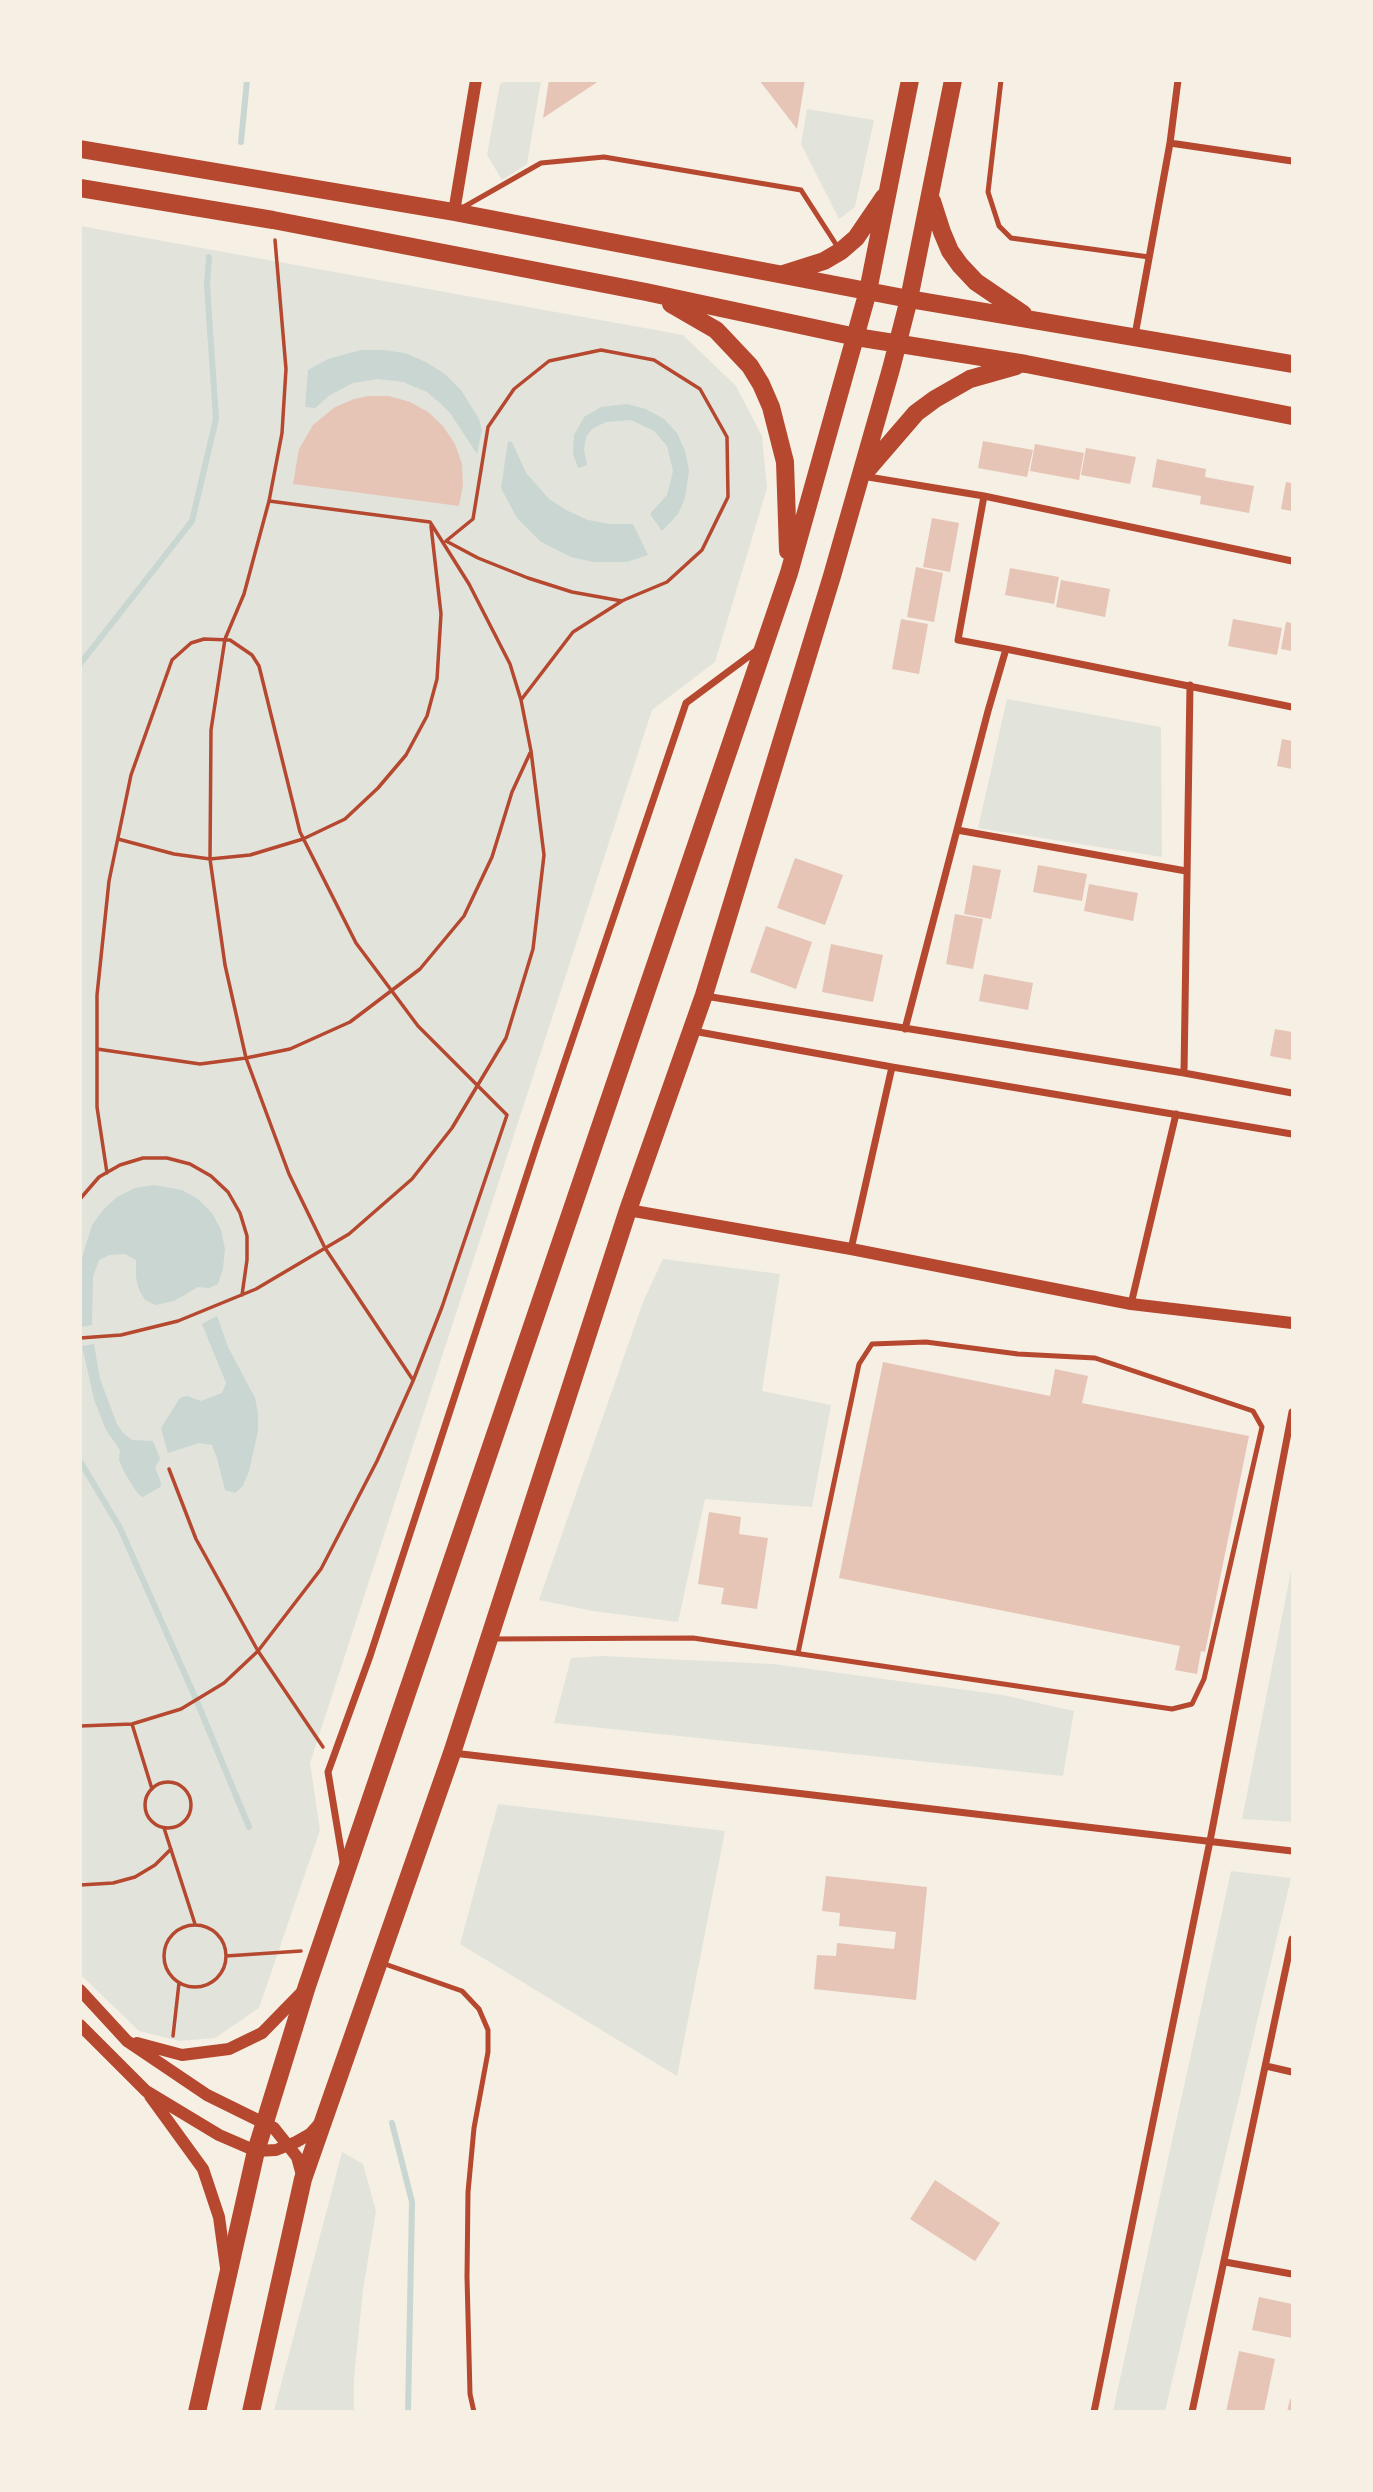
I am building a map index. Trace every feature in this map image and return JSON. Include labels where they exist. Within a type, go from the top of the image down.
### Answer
[{"type":"main road","points":[[197,2412],[256,2151],[307,1986],[789,573],[868,292],[910,80]]},
{"type":"main road","points":[[251,2412],[303,2179],[452,1753],[628,1210],[704,995],[861,476],[909,299],[953,80]]},
{"type":"main road","points":[[80,149],[454,212],[868,292],[1293,364]]},
{"type":"main road","points":[[80,188],[273,220],[646,292],[856,337],[1026,364],[1293,416]]},
{"type":"main road","points":[[780,275],[824,261],[841,251],[856,238],[889,188]]},
{"type":"main road","points":[[931,198],[946,241],[960,265],[976,282],[1032,319]]},
{"type":"main road","points":[[646,292],[716,330],[738,352],[761,384],[771,407],[785,462],[789,573]]},
{"type":"main road","points":[[861,476],[916,413],[934,399],[970,379],[1026,364]]},
{"type":"street","points":[[454,212],[476,80]]},
{"type":"street","points":[[1135,336],[1170,143],[1178,80]]},
{"type":"street","points":[[1170,143],[1293,161]]},
{"type":"street","points":[[861,476],[984,496],[1293,561]]},
{"type":"street","points":[[984,496],[958,640],[1293,707]]},
{"type":"street","points":[[345,1874],[328,1772],[370,1656],[543,1128],[686,704],[766,643]]},
{"type":"street","points":[[905,1029],[1006,649]]},
{"type":"street","points":[[1184,1073],[1189,685]]},
{"type":"street","points":[[957,830],[1186,871]]},
{"type":"street","points":[[704,995],[1293,1093]]},
{"type":"street","points":[[692,1030],[892,1067],[1293,1134]]},
{"type":"street","points":[[851,1249],[892,1067]]},
{"type":"street","points":[[1131,1304],[1177,1114]]},
{"type":"street","points":[[628,1210],[851,1249],[1131,1304],[1293,1323]]},
{"type":"street","points":[[1094,2412],[1210,1841],[1293,1412]]},
{"type":"street","points":[[452,1753],[1293,1851]]},
{"type":"street","points":[[1192,2412],[1293,1939]]},
{"type":"street","points":[[127,2040],[183,2055],[229,2049],[262,2033],[307,1986]]},
{"type":"street","points":[[80,1990],[127,2040],[207,2095],[274,2128],[297,2157],[303,2179]]},
{"type":"street","points":[[80,2025],[146,2091],[203,2169],[219,2217],[226,2275]]},
{"type":"street","points":[[1266,2066],[1293,2072]]},
{"type":"street","points":[[146,2091],[219,2135],[256,2151],[276,2150],[310,2134],[325,2118]]},
{"type":"street","points":[[1225,2262],[1293,2274]]},
{"type":"lane","points":[[1001,80],[988,192],[999,226],[1011,238],[1149,257]]},
{"type":"lane","points":[[454,212],[541,163],[604,157],[802,190],[841,251]]},
{"type":"lane","points":[[489,1639],[693,1638],[1172,1709],[1192,1704],[1204,1679],[1262,1427],[1253,1411],[1096,1358],[1018,1354],[926,1342],[872,1344],[859,1364],[798,1653]]},
{"type":"lane","points":[[379,1962],[462,1991],[480,2009],[488,2031],[488,2052],[474,2128],[468,2192],[470,2394],[474,2412]]},
{"type":"path","points":[[273,220],[286,369],[282,433],[269,501],[244,594],[225,639],[211,730],[210,859],[225,965],[246,1058],[289,1174],[325,1248],[413,1381]]},
{"type":"path","points":[[521,700],[573,632],[622,601],[667,582],[702,550],[728,497],[727,436],[700,389],[654,360],[601,350],[550,361],[514,388],[488,427],[473,519],[446,541],[478,558],[528,578],[572,592],[622,601]]},
{"type":"path","points":[[269,501],[430,522]]},
{"type":"path","points":[[80,1338],[121,1335],[178,1321],[256,1289],[349,1234],[412,1179],[452,1128],[506,1038],[533,949],[544,855],[531,751],[521,700],[510,664],[469,584],[430,522]]},
{"type":"path","points":[[118,839],[174,854],[210,859],[250,855],[303,839],[345,819],[378,788],[406,755],[427,716],[438,679],[441,614],[430,522]]},
{"type":"path","points":[[80,1726],[132,1724],[185,1707],[224,1683],[258,1651],[321,1569],[377,1461],[413,1381],[442,1307],[506,1115],[418,1026],[356,943],[303,839],[259,666],[242,646],[225,639],[204,639],[191,643],[172,660],[131,775],[109,881],[97,995],[97,1107],[107,1173]]},
{"type":"path","points":[[97,1049],[200,1064],[290,1049],[350,1022],[420,969],[464,916],[492,857],[512,792],[531,751]]},
{"type":"path","points":[[80,1199],[99,1177],[120,1165],[143,1158],[167,1158],[190,1164],[211,1176],[228,1192],[240,1213],[247,1236],[242,1295]]},
{"type":"path","points":[[169,1469],[196,1539],[258,1651],[332,1760]]},
{"type":"path","points":[[132,1724],[152,1789]]},
{"type":"path","points":[[171,1783],[182,1787],[189,1796],[190,1808],[186,1819],[177,1826],[164,1828],[154,1824],[147,1814],[145,1802],[152,1789],[159,1784],[171,1783]]},
{"type":"path","points":[[164,1828],[195,1924]]},
{"type":"path","points":[[80,1885],[113,1883],[135,1877],[155,1866],[171,1849]]},
{"type":"path","points":[[195,1924],[217,1933],[225,1947],[226,1956],[222,1971],[210,1983],[195,1987],[179,1983],[168,1971],[165,1948],[173,1933],[187,1925],[195,1924]]},
{"type":"path","points":[[226,1956],[319,1949]]},
{"type":"path","points":[[172,2052],[179,1983]]},
{"type":"shaded area","points":[[507,81],[541,81],[527,164],[502,180],[487,155],[500,84]]},
{"type":"shaded area","points":[[807,109],[874,120],[855,207],[839,219],[801,144]]},
{"type":"shaded area","points":[[80,226],[683,335],[736,386],[762,436],[767,488],[715,662],[652,710],[310,1763],[320,1830],[259,2008],[215,2038],[179,2041],[139,2031],[81,1975]]},
{"type":"shaded area","points":[[361,350],[405,353],[445,374],[461,390],[479,419],[482,430],[477,454],[450,413],[440,403],[427,392],[403,382],[378,379],[353,383],[330,395],[315,408],[305,407],[308,370],[328,359]]},
{"type":"shaded area","points":[[627,404],[646,409],[664,419],[677,433],[685,451],[689,471],[685,498],[678,514],[662,531],[650,514],[667,495],[673,471],[667,446],[654,431],[631,420],[606,422],[592,429],[586,437],[584,449],[587,465],[578,468],[573,454],[574,435],[584,417],[601,407]]},
{"type":"shaded area","points":[[508,441],[512,442],[526,473],[549,499],[588,520],[633,524],[648,555],[627,562],[593,562],[571,557],[541,542],[517,518],[501,488]]},
{"type":"shaded area","points":[[1007,699],[1161,727],[1162,857],[978,828]]},
{"type":"shaded area","points":[[154,1185],[182,1190],[198,1199],[212,1213],[221,1230],[225,1249],[218,1284],[209,1288],[198,1287],[174,1301],[156,1305],[145,1300],[139,1290],[136,1260],[125,1254],[110,1255],[99,1260],[93,1277],[92,1325],[81,1327],[81,1261],[92,1225],[117,1197],[135,1188]]},
{"type":"shaded area","points":[[663,1259],[780,1274],[762,1391],[831,1405],[812,1507],[705,1499],[678,1622],[593,1611],[539,1600],[643,1302]]},
{"type":"shaded area","points":[[217,1316],[228,1347],[255,1398],[258,1413],[258,1431],[249,1471],[243,1486],[235,1493],[225,1490],[212,1445],[199,1443],[168,1453],[161,1428],[180,1398],[187,1396],[201,1401],[222,1393],[226,1383],[202,1324]]},
{"type":"shaded area","points":[[94,1344],[100,1379],[117,1424],[132,1440],[153,1441],[160,1459],[155,1467],[160,1487],[143,1497],[138,1494],[124,1472],[119,1460],[120,1450],[106,1430],[94,1399],[82,1346]]},
{"type":"shaded area","points":[[1292,1566],[1292,1822],[1242,1819]]},
{"type":"shaded area","points":[[602,1656],[773,1664],[1003,1695],[1074,1711],[1063,1776],[554,1723],[571,1658]]},
{"type":"shaded area","points":[[498,1804],[725,1831],[677,2076],[460,1944]]},
{"type":"shaded area","points":[[1231,1871],[1291,1878],[1165,2411],[1113,2411]]},
{"type":"shaded area","points":[[342,2152],[363,2164],[376,2211],[363,2290],[354,2378],[354,2411],[274,2411]]},
{"type":"building","points":[[549,80],[597,80],[543,118]]},
{"type":"building","points":[[759,80],[805,80],[797,129]]},
{"type":"building","points":[[368,396],[389,396],[410,402],[428,412],[443,426],[455,444],[462,464],[463,485],[459,506],[293,484],[299,449],[313,425],[335,407]]},
{"type":"building","points":[[983,441],[1033,450],[1027,477],[978,468]]},
{"type":"building","points":[[1035,444],[1084,453],[1079,480],[1030,471]]},
{"type":"building","points":[[1086,448],[1136,457],[1130,484],[1081,475]]},
{"type":"building","points":[[1157,459],[1206,469],[1205,477],[1254,486],[1249,513],[1200,504],[1201,496],[1152,487]]},
{"type":"building","points":[[1286,482],[1292,483],[1292,511],[1281,509]]},
{"type":"building","points":[[932,518],[959,523],[950,572],[923,567]]},
{"type":"building","points":[[916,567],[943,573],[934,622],[907,617]]},
{"type":"building","points":[[1010,568],[1059,577],[1054,604],[1005,595]]},
{"type":"building","points":[[1061,580],[1110,589],[1105,617],[1056,607]]},
{"type":"building","points":[[901,619],[928,624],[919,674],[892,669]]},
{"type":"building","points":[[1233,619],[1282,628],[1277,655],[1228,646]]},
{"type":"building","points":[[1286,622],[1292,623],[1292,651],[1281,649]]},
{"type":"building","points":[[1282,739],[1292,741],[1292,769],[1277,766]]},
{"type":"building","points":[[795,858],[843,875],[825,925],[777,908]]},
{"type":"building","points":[[973,865],[1001,870],[991,919],[964,914]]},
{"type":"building","points":[[1038,865],[1087,874],[1082,901],[1033,892]]},
{"type":"building","points":[[1089,884],[1138,893],[1133,921],[1084,911]]},
{"type":"building","points":[[955,914],[983,919],[973,969],[946,964]]},
{"type":"building","points":[[766,926],[812,942],[796,989],[750,972]]},
{"type":"building","points":[[831,944],[883,955],[873,1002],[822,992]]},
{"type":"building","points":[[984,974],[1033,983],[1028,1010],[979,1001]]},
{"type":"building","points":[[1275,1029],[1292,1032],[1292,1060],[1270,1056]]},
{"type":"building","points":[[883,1362],[1050,1396],[1055,1369],[1088,1376],[1082,1403],[1249,1436],[1205,1652],[1201,1651],[1197,1674],[1175,1670],[1180,1646],[839,1578]]},
{"type":"building","points":[[709,1512],[741,1517],[739,1534],[768,1538],[757,1609],[721,1604],[724,1588],[698,1584]]},
{"type":"building","points":[[826,1876],[927,1887],[916,2000],[814,1989],[817,1955],[836,1956],[837,1943],[894,1949],[896,1932],[839,1926],[840,1913],[822,1911]]},
{"type":"building","points":[[935,2180],[1000,2223],[975,2261],[910,2219]]},
{"type":"building","points":[[1259,2297],[1292,2304],[1292,2338],[1252,2330]]},
{"type":"building","points":[[1239,2351],[1275,2359],[1264,2412],[1226,2412]]},
{"type":"building","points":[[1290,2399],[1292,2412],[1287,2412]]},
{"type":"waterway","points":[[241,142],[247,80]]},
{"type":"waterway","points":[[80,664],[192,521],[216,419],[207,285],[209,257]]},
{"type":"waterway","points":[[80,1461],[120,1528],[249,1827]]},
{"type":"waterway","points":[[392,2123],[412,2202],[408,2412]]}]
